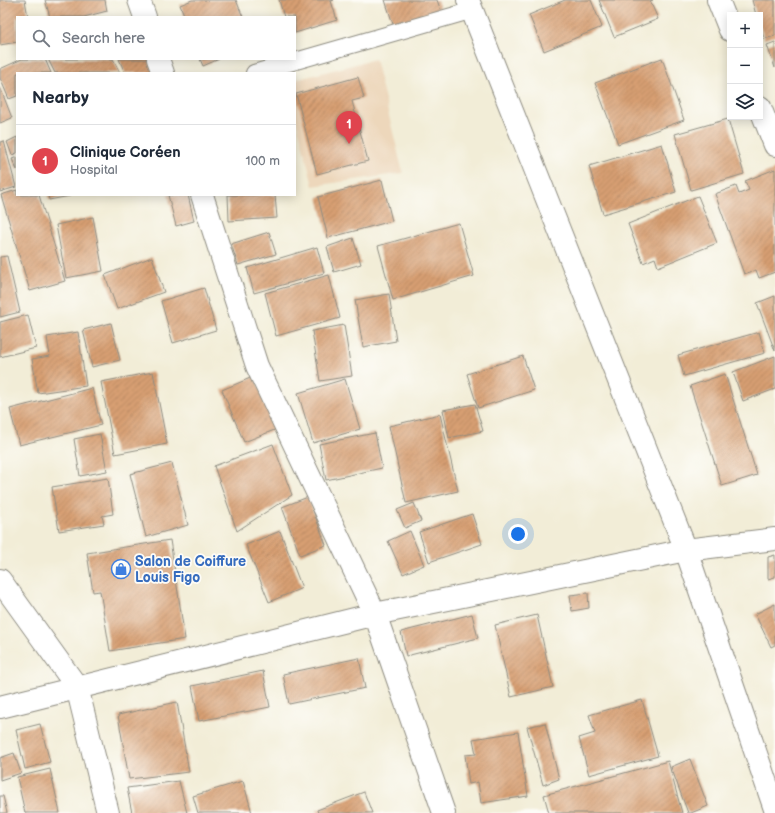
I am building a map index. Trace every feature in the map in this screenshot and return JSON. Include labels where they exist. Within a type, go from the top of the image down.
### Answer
[{"type":"street","points":[[139,0],[145,16]]},
{"type":"street","points":[[718,0],[727,22]]},
{"type":"street","points":[[471,5],[686,550],[775,808]]},
{"type":"street","points":[[158,60],[163,72]]},
{"type":"street","points":[[763,115],[775,145]]},
{"type":"street","points":[[202,196],[258,366],[375,614],[444,813]]},
{"type":"street","points":[[0,707],[375,614],[686,550],[775,538]]},
{"type":"street","points":[[0,580],[77,687],[108,813]]},
{"type":"lane","points":[[296,60],[471,5]]},
{"type":"lane","points":[[257,72],[295,60]]},
{"type":"shaded area","points":[[375,59],[403,173],[313,186],[296,119],[296,80]]},
{"type":"building","points":[[0,0],[25,0],[28,16],[16,16],[16,42],[0,45]]},
{"type":"building","points":[[45,0],[105,0],[107,11],[88,16],[50,16]]},
{"type":"building","points":[[192,0],[236,0],[243,16],[185,16],[180,5]]},
{"type":"building","points":[[279,0],[334,0],[331,1],[337,20],[296,33],[296,16],[284,16]]},
{"type":"building","points":[[385,0],[437,0],[441,11],[394,27]]},
{"type":"building","points":[[565,0],[591,0],[602,27],[544,51],[529,15]]},
{"type":"building","points":[[599,0],[653,0],[650,1],[658,19],[614,37]]},
{"type":"building","points":[[752,0],[775,0],[775,36],[764,39],[763,12],[755,12]]},
{"type":"building","points":[[775,42],[775,68],[767,45]]},
{"type":"building","points":[[662,58],[684,120],[618,144],[595,83]]},
{"type":"building","points":[[20,60],[45,60],[51,72],[16,72],[16,96],[9,99],[0,78],[0,69]]},
{"type":"building","points":[[48,60],[114,60],[120,72],[54,72]]},
{"type":"building","points":[[119,60],[149,60],[155,72],[125,72]]},
{"type":"building","points":[[200,60],[217,60],[203,66]]},
{"type":"building","points":[[358,77],[364,98],[352,101],[368,161],[317,174],[296,94]]},
{"type":"building","points":[[0,87],[12,118],[0,123]]},
{"type":"building","points":[[728,120],[744,174],[691,190],[675,134]]},
{"type":"building","points":[[16,138],[16,153],[12,155],[7,142]]},
{"type":"building","points":[[4,141],[16,187],[0,192],[0,142]]},
{"type":"building","points":[[662,144],[676,192],[603,214],[589,166]]},
{"type":"building","points":[[16,157],[16,168],[12,159]]},
{"type":"building","points":[[775,169],[775,272],[759,278],[756,270],[744,274],[715,194],[736,186],[739,194],[749,190],[745,181]]},
{"type":"building","points":[[382,180],[392,221],[328,238],[318,197]]},
{"type":"building","points":[[16,190],[16,196],[39,196],[65,281],[30,291],[1,195]]},
{"type":"building","points":[[48,196],[70,196],[49,200]]},
{"type":"building","points":[[168,196],[188,196],[194,221],[176,226]]},
{"type":"building","points":[[228,196],[275,196],[277,218],[229,221]]},
{"type":"building","points":[[698,196],[717,243],[658,267],[655,258],[643,263],[628,224]]},
{"type":"building","points":[[93,217],[103,271],[66,278],[56,225]]},
{"type":"building","points":[[459,223],[474,276],[393,300],[378,246]]},
{"type":"building","points":[[269,232],[276,254],[238,265],[231,244]]},
{"type":"building","points":[[353,238],[361,264],[334,272],[327,247]]},
{"type":"building","points":[[317,247],[324,273],[254,293],[247,268]]},
{"type":"building","points":[[7,256],[20,312],[0,317],[0,257]]},
{"type":"building","points":[[152,257],[164,292],[117,309],[105,275]]},
{"type":"building","points":[[329,275],[340,318],[276,336],[265,293]]},
{"type":"building","points":[[204,288],[216,330],[173,343],[161,301]]},
{"type":"building","points":[[389,294],[396,341],[363,347],[355,300]]},
{"type":"building","points":[[775,296],[775,351],[757,303]]},
{"type":"building","points":[[28,315],[36,348],[0,357],[0,322]]},
{"type":"building","points":[[111,323],[120,360],[92,367],[83,330]]},
{"type":"building","points":[[344,325],[352,376],[320,381],[312,331]]},
{"type":"building","points":[[78,332],[86,386],[38,393],[32,359],[50,356],[47,337]]},
{"type":"building","points":[[759,332],[765,353],[684,376],[678,355]]},
{"type":"building","points":[[523,356],[534,390],[478,408],[467,374]]},
{"type":"building","points":[[775,356],[775,389],[743,401],[733,372]]},
{"type":"building","points":[[153,372],[167,444],[115,454],[101,382]]},
{"type":"building","points":[[725,374],[757,475],[722,486],[690,386]]},
{"type":"building","points":[[255,376],[277,429],[244,442],[222,390]]},
{"type":"building","points":[[345,379],[360,429],[313,443],[298,393]]},
{"type":"building","points":[[92,388],[101,425],[19,445],[10,409]]},
{"type":"building","points":[[475,404],[483,431],[449,438],[443,410]]},
{"type":"building","points":[[440,414],[458,491],[406,503],[389,426]]},
{"type":"building","points":[[375,433],[382,468],[326,480],[319,444]]},
{"type":"building","points":[[100,434],[107,471],[80,476],[74,439]]},
{"type":"building","points":[[273,444],[292,495],[237,531],[214,466]]},
{"type":"building","points":[[172,463],[188,525],[146,537],[130,474]]},
{"type":"building","points":[[108,478],[113,514],[102,516],[104,524],[59,531],[52,487]]},
{"type":"building","points":[[308,497],[326,545],[300,555],[282,507]]},
{"type":"building","points":[[414,503],[421,521],[405,528],[397,510]]},
{"type":"building","points":[[472,514],[482,544],[429,562],[419,532]]},
{"type":"building","points":[[280,531],[302,588],[269,602],[246,545]]},
{"type":"building","points":[[410,531],[424,565],[403,574],[388,541]]},
{"type":"building","points":[[170,540],[185,639],[110,651],[100,591],[93,592],[87,553]]},
{"type":"building","points":[[775,555],[775,577],[768,579],[768,557]]},
{"type":"building","points":[[588,593],[589,608],[572,611],[570,595]]},
{"type":"building","points":[[775,604],[775,645],[771,647],[755,614]]},
{"type":"building","points":[[472,614],[478,638],[406,656],[401,632]]},
{"type":"building","points":[[537,615],[553,687],[511,697],[495,625]]},
{"type":"building","points":[[359,658],[365,688],[289,704],[283,674]]},
{"type":"building","points":[[263,671],[270,707],[199,721],[192,686]]},
{"type":"building","points":[[642,700],[658,756],[589,775],[579,738],[595,733],[589,715]]},
{"type":"building","points":[[177,702],[189,772],[129,779],[118,715]]},
{"type":"building","points":[[545,723],[559,779],[543,785],[527,727]]},
{"type":"building","points":[[40,724],[50,762],[25,769],[16,730]]},
{"type":"building","points":[[518,732],[528,796],[481,803],[478,782],[469,784],[465,755],[476,754],[473,739]]},
{"type":"building","points":[[14,753],[21,773],[0,780],[0,758]]},
{"type":"building","points":[[690,759],[708,806],[688,813],[671,767]]},
{"type":"building","points":[[668,761],[682,813],[549,813],[544,795]]},
{"type":"building","points":[[50,769],[60,813],[25,813],[17,777]]},
{"type":"building","points":[[179,781],[187,813],[132,813],[127,788]]},
{"type":"building","points":[[243,781],[252,813],[198,813],[193,796]]},
{"type":"building","points":[[364,792],[372,813],[318,813],[317,810]]},
{"type":"building","points":[[0,796],[3,796],[7,813],[0,813]]},
{"type":"place","name":"Clinique Coréen","points":[[349,144]]},
{"type":"place","name":"Salon de Coiffure Louis Figo","points":[[121,569]]}]
